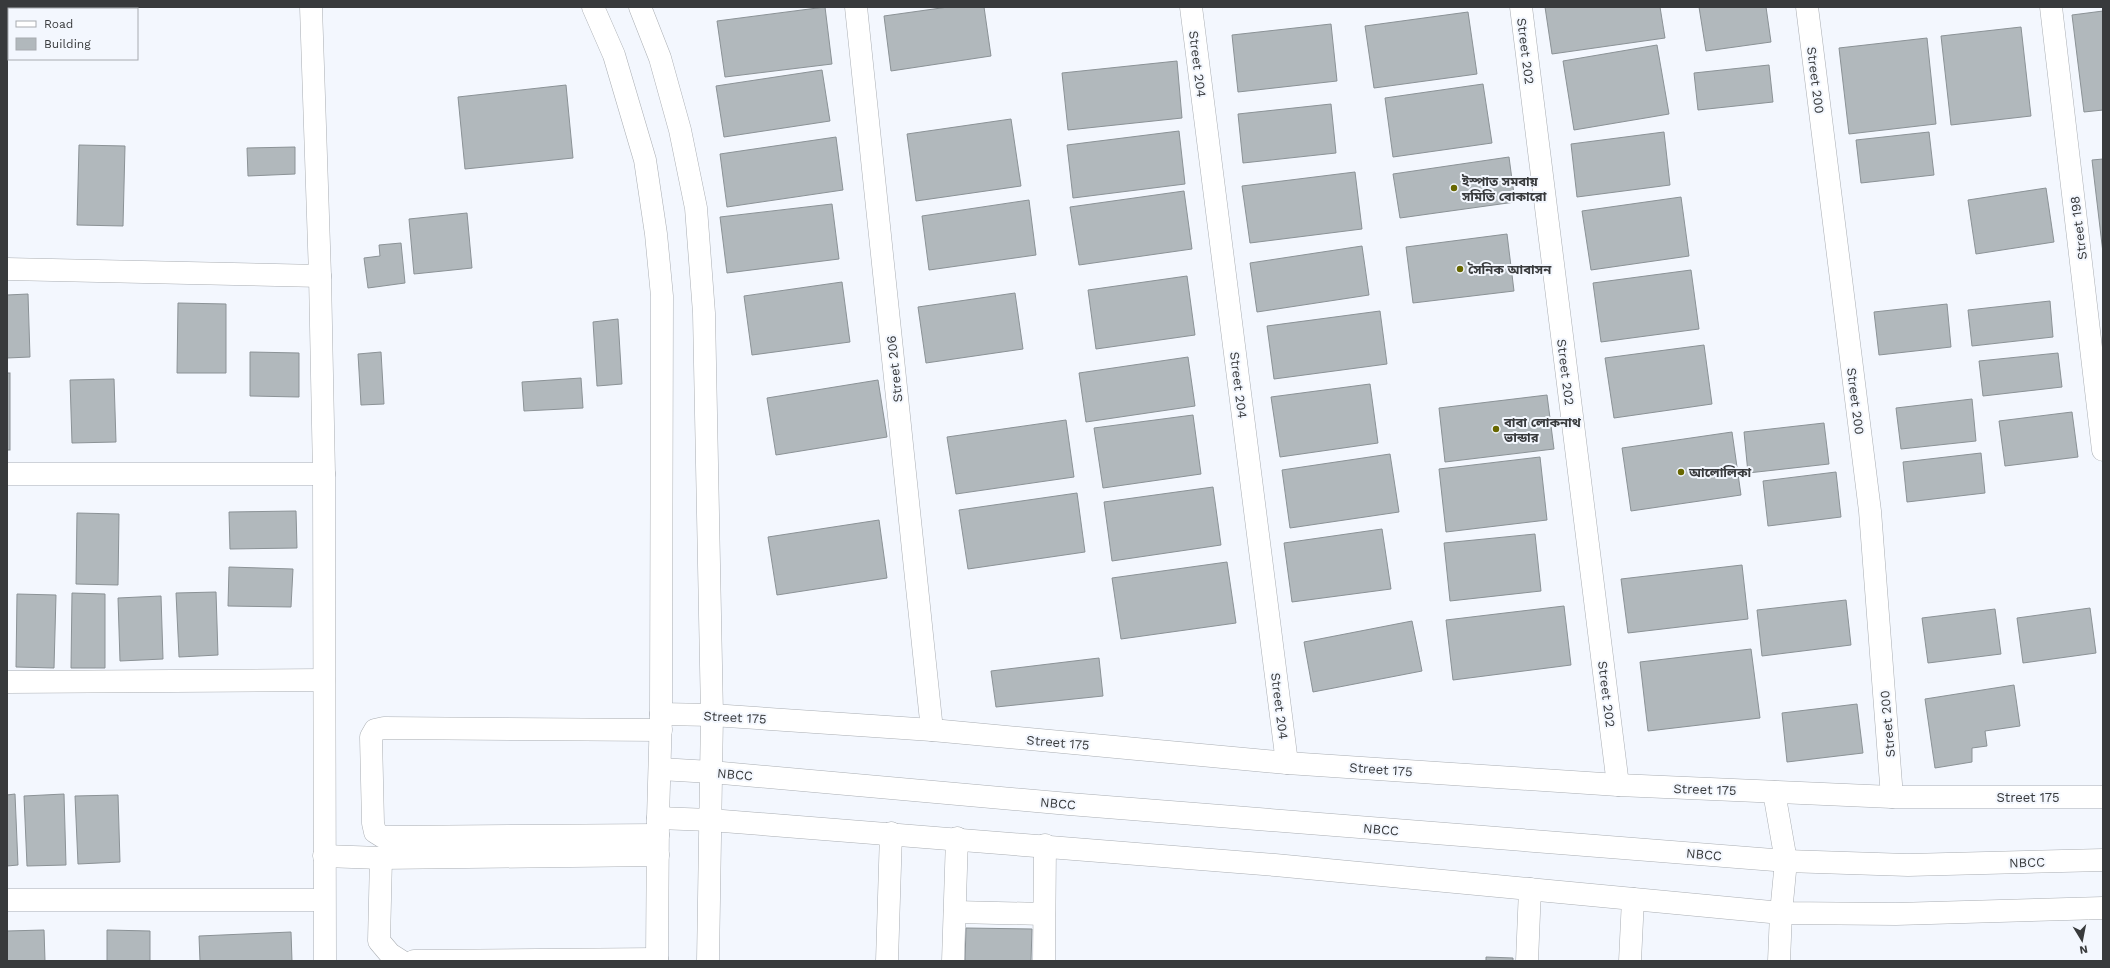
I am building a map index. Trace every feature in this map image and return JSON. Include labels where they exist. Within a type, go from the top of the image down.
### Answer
[{"type":"street","points":[[311,7],[320,276],[324,474],[325,961]]},
{"type":"street","points":[[414,961],[657,960],[661,722],[662,296],[656,234],[645,160],[614,55],[592,7]]},
{"type":"street","points":[[640,7],[660,58],[680,130],[696,208],[704,313],[712,715],[708,961]]},
{"type":"street","name":"Street 206","points":[[856,7],[932,730]]},
{"type":"street","name":"Street 204","points":[[1191,7],[1287,763]]},
{"type":"street","name":"Street 202","points":[[1521,7],[1618,785]]},
{"type":"street","name":"Street 198","points":[[2051,7],[2095,313],[2103,450]]},
{"type":"street","name":"Street 200","points":[[1813,8],[1870,511],[1892,797]]},
{"type":"street","points":[[7,269],[320,276]]},
{"type":"street","points":[[7,474],[324,474]]},
{"type":"street","points":[[7,682],[324,680]]},
{"type":"street","name":"Street 175","points":[[658,836],[383,837],[375,832],[373,823],[371,737],[375,730],[384,728],[661,722],[712,715],[932,730],[1287,763],[1618,785],[1892,797],[2103,797]]},
{"type":"street","name":"NBCC","points":[[660,770],[711,772],[1069,804],[1786,861],[1908,865],[2103,860]]},
{"type":"street","points":[[1774,792],[1786,861],[1781,913],[1779,961]]},
{"type":"street","points":[[324,856],[380,858],[658,836],[710,820],[1045,845],[1781,913],[1896,914],[2103,908]]},
{"type":"street","points":[[887,961],[891,833]]},
{"type":"street","points":[[953,961],[957,838]]},
{"type":"street","points":[[1044,961],[1045,845]]},
{"type":"street","points":[[380,858],[379,941],[390,954],[401,961]]},
{"type":"street","points":[[1527,961],[1530,889]]},
{"type":"street","points":[[1630,961],[1633,899]]},
{"type":"street","points":[[7,900],[324,900]]},
{"type":"street","points":[[955,912],[1044,914]]},
{"type":"building","points":[[825,7],[832,64],[725,77],[717,21]]},
{"type":"building","points":[[948,7],[984,7],[991,56],[891,71],[884,16]]},
{"type":"building","points":[[1545,7],[1660,7],[1665,38],[1552,54]]},
{"type":"building","points":[[1699,7],[1766,7],[1771,42],[1706,51]]},
{"type":"building","points":[[2103,11],[2103,110],[2084,112],[2072,15]]},
{"type":"building","points":[[1468,12],[1477,74],[1374,88],[1365,26]]},
{"type":"building","points":[[1331,24],[1337,81],[1238,92],[1232,35]]},
{"type":"building","points":[[2021,27],[2031,116],[1951,125],[1941,36]]},
{"type":"building","points":[[1927,38],[1936,124],[1849,134],[1839,48]]},
{"type":"building","points":[[1657,45],[1669,114],[1574,130],[1563,61]]},
{"type":"building","points":[[1177,61],[1182,118],[1068,130],[1062,73]]},
{"type":"building","points":[[1769,65],[1773,102],[1698,110],[1694,73]]},
{"type":"building","points":[[822,70],[830,121],[724,137],[716,86]]},
{"type":"building","points":[[1483,84],[1492,143],[1393,157],[1385,98]]},
{"type":"building","points":[[566,85],[573,158],[465,169],[458,97]]},
{"type":"building","points":[[1331,104],[1336,153],[1243,163],[1238,114]]},
{"type":"building","points":[[1011,119],[1021,186],[916,201],[907,134]]},
{"type":"building","points":[[1179,131],[1185,184],[1073,198],[1067,145]]},
{"type":"building","points":[[1664,132],[1670,185],[1577,197],[1571,144]]},
{"type":"building","points":[[1929,132],[1934,175],[1861,183],[1856,140]]},
{"type":"building","points":[[836,137],[843,190],[727,207],[720,154]]},
{"type":"building","points":[[79,145],[125,146],[123,226],[77,225]]},
{"type":"building","points":[[295,147],[295,174],[248,176],[247,148]]},
{"type":"building","name":"ইস্পাত সমবায় সমিতি বোকারো","points":[[1509,157],[1515,202],[1400,218],[1393,174]]},
{"type":"building","points":[[2103,159],[2103,253],[2092,160]]},
{"type":"building","points":[[1355,172],[1362,229],[1250,243],[1242,186]]},
{"type":"building","points":[[2046,188],[2054,242],[1976,254],[1968,200]]},
{"type":"building","points":[[1184,191],[1192,249],[1079,265],[1070,207]]},
{"type":"building","points":[[1681,197],[1689,256],[1591,270],[1582,211]]},
{"type":"building","points":[[1029,200],[1036,255],[929,270],[922,216]]},
{"type":"building","points":[[832,204],[839,259],[727,273],[720,217]]},
{"type":"building","points":[[467,213],[472,268],[414,274],[409,219]]},
{"type":"building","name":"সৈনিক আবাসন","points":[[1507,234],[1514,291],[1413,303],[1406,247]]},
{"type":"building","points":[[401,243],[405,283],[368,288],[364,258],[380,256],[379,245]]},
{"type":"building","points":[[1362,246],[1369,295],[1257,312],[1250,263]]},
{"type":"building","points":[[1691,270],[1699,329],[1601,342],[1593,283]]},
{"type":"building","points":[[1187,276],[1195,335],[1096,349],[1088,290]]},
{"type":"building","points":[[842,282],[850,342],[752,355],[744,296]]},
{"type":"building","points":[[1015,293],[1023,349],[926,363],[918,307]]},
{"type":"building","points":[[28,294],[30,357],[7,358],[7,295]]},
{"type":"building","points":[[2050,301],[2053,337],[1972,346],[1968,310]]},
{"type":"building","points":[[178,303],[226,304],[226,373],[177,373]]},
{"type":"building","points":[[1947,304],[1951,347],[1879,355],[1874,312]]},
{"type":"building","points":[[1380,311],[1387,364],[1274,379],[1267,326]]},
{"type":"building","points":[[618,319],[622,384],[597,386],[593,322]]},
{"type":"building","points":[[1704,345],[1712,404],[1614,418],[1605,358]]},
{"type":"building","points":[[250,352],[299,353],[299,397],[250,396]]},
{"type":"building","points":[[381,352],[384,404],[361,405],[358,354]]},
{"type":"building","points":[[2058,353],[2062,387],[1983,396],[1979,361]]},
{"type":"building","points":[[1188,357],[1195,406],[1086,422],[1079,373]]},
{"type":"building","points":[[7,373],[10,373],[10,450],[7,450]]},
{"type":"building","points":[[581,378],[583,408],[524,411],[522,382]]},
{"type":"building","points":[[114,379],[116,442],[72,443],[70,380]]},
{"type":"building","points":[[878,380],[887,437],[776,455],[767,398]]},
{"type":"building","points":[[1370,384],[1378,443],[1280,457],[1271,397]]},
{"type":"building","name":"বাবা লোকনাথ ভান্ডার","points":[[1547,395],[1554,449],[1445,462],[1439,408]]},
{"type":"building","points":[[1972,399],[1976,441],[1901,449],[1896,408]]},
{"type":"building","points":[[2072,412],[2078,457],[2005,466],[1999,421]]},
{"type":"building","points":[[1193,415],[1201,474],[1103,488],[1094,428]]},
{"type":"building","points":[[1066,420],[1074,477],[956,494],[947,437]]},
{"type":"building","points":[[1824,423],[1829,464],[1748,473],[1744,432]]},
{"type":"building","name":"আলোলিকা","points":[[1732,432],[1741,495],[1631,511],[1622,448]]},
{"type":"building","points":[[1981,453],[1985,493],[1907,502],[1903,462]]},
{"type":"building","points":[[1390,454],[1399,512],[1290,528],[1282,470]]},
{"type":"building","points":[[1540,457],[1547,520],[1446,532],[1439,469]]},
{"type":"building","points":[[1836,472],[1841,517],[1768,526],[1763,481]]},
{"type":"building","points":[[1213,487],[1221,545],[1112,561],[1104,502]]},
{"type":"building","points":[[1077,493],[1085,552],[968,569],[959,510]]},
{"type":"building","points":[[296,511],[297,548],[230,549],[229,512]]},
{"type":"building","points":[[77,513],[119,514],[118,585],[76,584]]},
{"type":"building","points":[[879,520],[887,578],[777,595],[768,537]]},
{"type":"building","points":[[1382,529],[1391,589],[1292,602],[1284,543]]},
{"type":"building","points":[[1535,534],[1541,591],[1450,601],[1444,543]]},
{"type":"building","points":[[1227,562],[1236,623],[1121,639],[1112,578]]},
{"type":"building","points":[[1742,565],[1748,619],[1628,633],[1621,579]]},
{"type":"building","points":[[229,567],[293,569],[291,607],[228,606]]},
{"type":"building","points":[[216,592],[218,655],[179,657],[176,593]]},
{"type":"building","points":[[72,593],[105,594],[105,668],[71,668]]},
{"type":"building","points":[[17,594],[56,595],[54,668],[16,667]]},
{"type":"building","points":[[161,596],[163,659],[120,661],[118,598]]},
{"type":"building","points":[[1846,600],[1851,645],[1762,656],[1757,610]]},
{"type":"building","points":[[1564,606],[1571,665],[1453,680],[1446,620]]},
{"type":"building","points":[[2090,608],[2096,653],[2023,663],[2017,618]]},
{"type":"building","points":[[1995,609],[2001,654],[1928,663],[1922,618]]},
{"type":"building","points":[[1412,621],[1422,671],[1313,692],[1304,642]]},
{"type":"building","points":[[1751,649],[1760,718],[1648,731],[1640,662]]},
{"type":"building","points":[[1099,658],[1103,696],[996,707],[991,671]]},
{"type":"building","points":[[2014,685],[2020,726],[1985,731],[1987,746],[1972,748],[1972,762],[1935,768],[1925,699]]},
{"type":"building","points":[[1857,704],[1863,753],[1787,762],[1782,713]]},
{"type":"building","points":[[15,794],[18,865],[7,866],[7,795]]},
{"type":"building","points":[[64,794],[66,865],[27,866],[24,796]]},
{"type":"building","points":[[118,795],[120,862],[78,864],[75,796]]},
{"type":"building","points":[[966,928],[1032,929],[1031,961],[965,961]]},
{"type":"building","points":[[44,930],[45,961],[7,961],[7,931]]},
{"type":"building","points":[[107,930],[150,931],[150,961],[107,961]]},
{"type":"building","points":[[291,932],[292,961],[200,961],[199,936]]},
{"type":"building","points":[[1486,957],[1513,958],[1513,961],[1486,961]]},
{"type":"place","name":"ইস্পাত সমবায় সমিতি বোকারো","points":[[1454,188]]},
{"type":"place","name":"সৈনিক আবাসন","points":[[1460,269]]},
{"type":"place","name":"বাবা লোকনাথ ভান্ডার","points":[[1496,429]]},
{"type":"place","name":"আলোলিকা","points":[[1681,472]]}]
